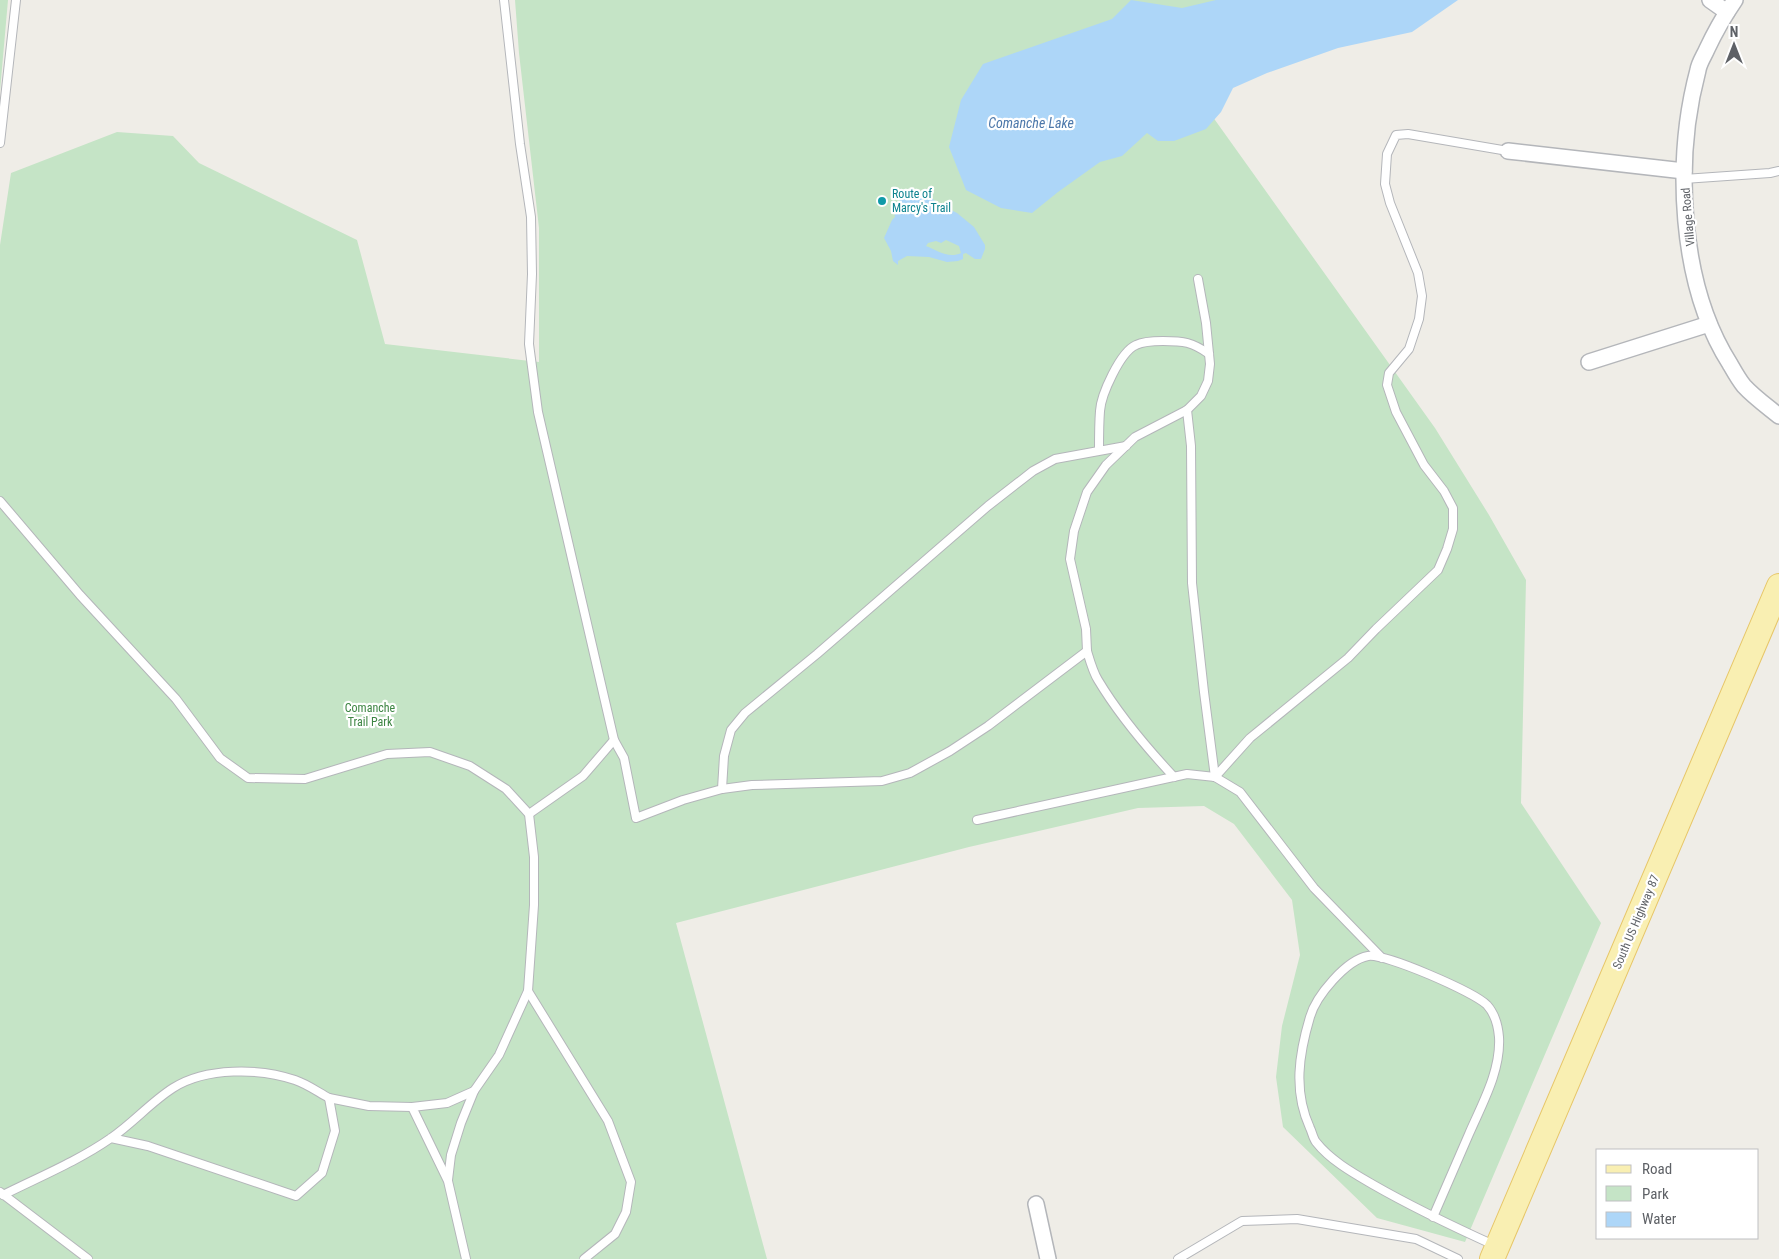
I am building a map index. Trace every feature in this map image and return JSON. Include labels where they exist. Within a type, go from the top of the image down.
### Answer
[{"type":"main road","name":"South US Highway 87","points":[[1495,1253],[1779,586]]},
{"type":"street","points":[[1710,0],[1731,6]]},
{"type":"street","name":"Village Road","points":[[1731,6],[1698,68],[1687,120],[1684,175],[1687,220],[1692,262],[1703,308],[1720,348],[1744,386],[1779,416]]},
{"type":"street","points":[[1508,151],[1684,175]]},
{"type":"street","points":[[1588,362],[1709,324]]},
{"type":"street","points":[[1036,1204],[1048,1259]]},
{"type":"lane","points":[[0,143],[16,0]]},
{"type":"lane","points":[[504,0],[520,144],[531,217],[532,274],[529,344],[538,412],[614,740],[624,758],[636,818],[683,800],[722,789],[752,785],[882,780],[910,772],[950,751],[988,726],[1086,651]]},
{"type":"lane","points":[[1215,776],[1250,738],[1348,658],[1376,628],[1438,570],[1453,530],[1453,508],[1444,491],[1424,465],[1396,412],[1387,385],[1389,373],[1409,349],[1420,319],[1422,296],[1418,273],[1390,203],[1385,184],[1387,154],[1396,135],[1408,134],[1508,151]]},
{"type":"lane","points":[[1684,175],[1770,173],[1779,171]]},
{"type":"lane","points":[[1174,777],[1151,753],[1097,678],[1086,651],[1086,629],[1070,559],[1074,531],[1086,492],[1106,465],[1134,437],[1187,410],[1201,396],[1208,382],[1210,364],[1206,323],[1198,279]]},
{"type":"lane","points":[[1099,450],[1100,410],[1116,368],[1126,353],[1136,345],[1151,342],[1184,341],[1195,344],[1209,354]]},
{"type":"lane","points":[[1187,410],[1191,446],[1192,583],[1215,776]]},
{"type":"lane","points":[[722,789],[724,756],[730,730],[745,713],[818,654],[988,506],[1033,471],[1055,459],[1126,446]]},
{"type":"lane","points":[[0,501],[80,595],[176,698],[220,758],[248,778],[305,780],[387,754],[430,752],[470,766],[506,789],[529,814],[534,857],[534,905],[528,991],[499,1055],[474,1092],[461,1123],[451,1155],[448,1182]]},
{"type":"lane","points":[[529,814],[583,776],[614,740]]},
{"type":"lane","points":[[978,820],[1188,774],[1215,776],[1240,792],[1314,888],[1382,958]]},
{"type":"lane","points":[[1433,1217],[1488,1092],[1498,1060],[1499,1037],[1497,1020],[1486,1004],[1462,989],[1389,959],[1368,956],[1351,963],[1325,990],[1311,1013],[1304,1037],[1298,1080],[1303,1113],[1316,1142],[1337,1162],[1383,1191],[1495,1253]]},
{"type":"lane","points":[[528,991],[608,1121],[631,1182],[626,1212],[615,1234],[584,1259]]},
{"type":"lane","points":[[88,1259],[2,1194],[65,1164],[111,1138],[174,1087],[203,1076],[233,1071],[260,1072],[296,1080],[329,1098],[369,1106],[412,1107],[447,1103],[474,1092]]},
{"type":"lane","points":[[111,1138],[148,1146],[296,1196],[322,1174],[335,1131],[329,1098]]},
{"type":"lane","points":[[412,1107],[448,1182],[466,1259]]},
{"type":"lane","points":[[1178,1259],[1242,1221],[1297,1219],[1416,1239],[1458,1259]]},
{"type":"green space","points":[[0,0],[8,0],[0,91]]},
{"type":"green space","name":"Comanche Trail Park","points":[[515,0],[1257,0],[1190,85],[1435,428],[1489,515],[1526,580],[1521,803],[1601,923],[1465,1242],[1377,1218],[1283,1127],[1276,1077],[1282,1026],[1300,955],[1292,900],[1234,824],[1204,806],[1138,808],[969,847],[676,923],[767,1259],[0,1259],[0,245],[11,173],[117,132],[173,136],[199,163],[357,240],[385,344],[539,362],[539,228],[519,53]]},
{"type":"water","name":"Comanche Lake","points":[[1131,0],[1182,8],[1216,0],[1458,0],[1412,32],[1338,48],[1267,73],[1233,88],[1221,112],[1206,129],[1174,141],[1158,141],[1147,133],[1122,156],[1100,162],[1032,213],[1001,208],[966,190],[949,147],[961,100],[983,64],[1112,19]]},
{"type":"water","points":[[912,191],[929,196],[939,204],[957,213],[974,227],[985,245],[981,259],[975,259],[966,253],[963,254],[963,259],[947,262],[929,257],[907,256],[898,261],[898,265],[893,261],[891,251],[884,238],[895,217],[894,208],[897,207],[900,200]],"holes":[[[946,240],[959,246],[961,253],[956,255],[943,253],[926,246],[928,243],[936,241],[941,243]]]},
{"type":"place","name":"Route of Marcy's Trail","points":[[882,201]]}]
